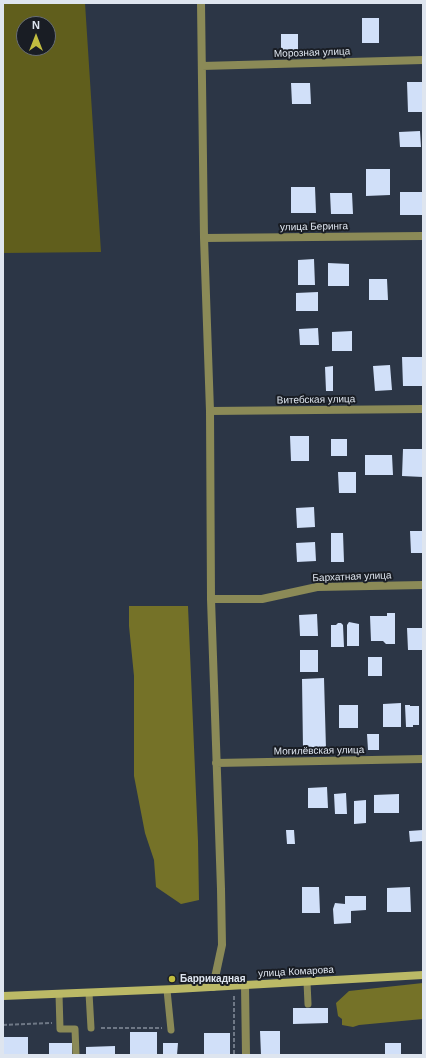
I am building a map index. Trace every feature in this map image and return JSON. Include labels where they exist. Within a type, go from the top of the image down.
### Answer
[{"type":"street","points":[[201,3],[204,238],[210,411],[211,599],[222,945],[213,987]]},
{"type":"street","name":"Морозная улица","points":[[202,66],[423,60]]},
{"type":"street","name":"улица Беринга","points":[[204,238],[423,236]]},
{"type":"street","name":"Витебская улица","points":[[210,411],[423,409]]},
{"type":"street","name":"Бархатная улица","points":[[211,599],[262,599],[317,587],[423,585]]},
{"type":"street","name":"Могилёвская улица","points":[[216,763],[423,759]]},
{"type":"street","name":"улица Комарова","points":[[3,996],[167,990],[423,975]]},
{"type":"street","points":[[245,985],[246,1055]]},
{"type":"lane","points":[[307,982],[308,1004]]},
{"type":"lane","points":[[167,990],[171,1029]]},
{"type":"lane","points":[[89,993],[91,1028]]},
{"type":"lane","points":[[59,994],[60,1029],[75,1029],[76,1055]]},
{"type":"path","points":[[234,994],[234,1055]]},
{"type":"path","points":[[3,1025],[60,1023]]},
{"type":"path","points":[[91,1028],[171,1029]]},
{"type":"shaded area","points":[[3,3],[85,3],[101,252],[3,253]]},
{"type":"shaded area","points":[[129,606],[188,606],[198,841],[199,900],[181,904],[156,887],[154,860],[145,833],[134,776],[134,676],[129,626]]},
{"type":"shaded area","points":[[423,983],[423,1019],[359,1025],[353,1027],[342,1025],[342,1019],[338,1016],[336,1003],[349,991]]},
{"type":"building","points":[[362,18],[379,18],[379,43],[362,43]]},
{"type":"building","points":[[281,34],[298,34],[298,51],[281,52]]},
{"type":"building","points":[[407,82],[423,82],[423,112],[408,112]]},
{"type":"building","points":[[291,83],[310,83],[311,104],[292,104]]},
{"type":"building","points":[[420,131],[421,147],[400,147],[399,132]]},
{"type":"building","points":[[366,169],[390,169],[390,195],[366,196]]},
{"type":"building","points":[[291,187],[315,187],[316,213],[291,213]]},
{"type":"building","points":[[400,192],[423,192],[423,215],[400,215]]},
{"type":"building","points":[[330,193],[352,193],[353,214],[331,214]]},
{"type":"building","points":[[314,259],[315,285],[298,285],[298,260]]},
{"type":"building","points":[[328,263],[349,264],[349,286],[328,286]]},
{"type":"building","points":[[369,279],[387,279],[388,300],[369,300]]},
{"type":"building","points":[[318,292],[318,311],[296,311],[296,293]]},
{"type":"building","points":[[318,328],[319,345],[300,345],[299,329]]},
{"type":"building","points":[[352,331],[352,351],[332,351],[332,332]]},
{"type":"building","points":[[402,357],[423,357],[423,386],[403,386]]},
{"type":"building","points":[[390,365],[392,390],[375,391],[373,366]]},
{"type":"building","points":[[333,366],[333,391],[326,391],[325,367]]},
{"type":"building","points":[[290,436],[309,436],[309,461],[291,461]]},
{"type":"building","points":[[331,439],[347,439],[347,456],[331,456]]},
{"type":"building","points":[[403,449],[423,449],[423,477],[402,476]]},
{"type":"building","points":[[365,455],[392,455],[393,475],[365,475]]},
{"type":"building","points":[[338,472],[356,472],[356,493],[339,493]]},
{"type":"building","points":[[314,507],[315,527],[297,528],[296,508]]},
{"type":"building","points":[[410,531],[423,531],[423,553],[411,553]]},
{"type":"building","points":[[331,533],[343,533],[344,562],[331,562]]},
{"type":"building","points":[[315,542],[316,561],[297,562],[296,543]]},
{"type":"building","points":[[387,613],[395,613],[395,644],[386,644],[383,641],[371,641],[370,616],[387,616]]},
{"type":"building","points":[[317,614],[318,636],[300,636],[299,615]]},
{"type":"building","points":[[349,622],[359,624],[359,646],[347,646],[347,625]]},
{"type":"building","points":[[338,623],[343,625],[344,647],[331,647],[331,625],[336,625]]},
{"type":"building","points":[[407,628],[423,628],[423,650],[408,650]]},
{"type":"building","points":[[300,650],[318,650],[318,672],[300,672]]},
{"type":"building","points":[[368,657],[382,657],[382,676],[368,676]]},
{"type":"building","points":[[324,678],[326,749],[303,749],[302,679]]},
{"type":"building","points":[[401,703],[401,727],[383,727],[383,704]]},
{"type":"building","points":[[339,705],[358,705],[358,728],[339,728]]},
{"type":"building","points":[[405,705],[419,706],[419,725],[406,727]]},
{"type":"building","points":[[367,734],[379,734],[379,750],[368,750]]},
{"type":"building","points":[[327,787],[328,808],[308,808],[308,788]]},
{"type":"building","points":[[346,793],[347,814],[335,814],[334,794]]},
{"type":"building","points":[[399,794],[399,813],[374,813],[374,795]]},
{"type":"building","points":[[366,800],[366,823],[354,824],[354,801]]},
{"type":"building","points":[[286,830],[294,830],[295,844],[287,844]]},
{"type":"building","points":[[423,830],[423,841],[410,842],[409,831]]},
{"type":"building","points":[[302,887],[319,887],[320,913],[302,913]]},
{"type":"building","points":[[410,887],[411,912],[387,912],[387,888]]},
{"type":"building","points":[[345,896],[366,896],[366,910],[351,911],[351,923],[334,924],[333,909],[335,903],[345,904]]},
{"type":"building","points":[[293,1008],[328,1008],[328,1023],[293,1024]]},
{"type":"building","points":[[260,1031],[280,1031],[280,1055],[261,1055]]},
{"type":"building","points":[[130,1032],[157,1032],[157,1055],[130,1055]]},
{"type":"building","points":[[204,1033],[230,1033],[230,1055],[204,1055]]},
{"type":"building","points":[[3,1037],[28,1037],[28,1055],[3,1055]]},
{"type":"building","points":[[49,1043],[72,1043],[72,1055],[49,1055]]},
{"type":"building","points":[[163,1043],[178,1043],[177,1055],[163,1055]]},
{"type":"building","points":[[385,1043],[401,1043],[401,1055],[385,1055]]},
{"type":"building","points":[[115,1046],[115,1055],[86,1055],[86,1047]]},
{"type":"place","name":"Баррикадная","points":[[172,979]]}]
